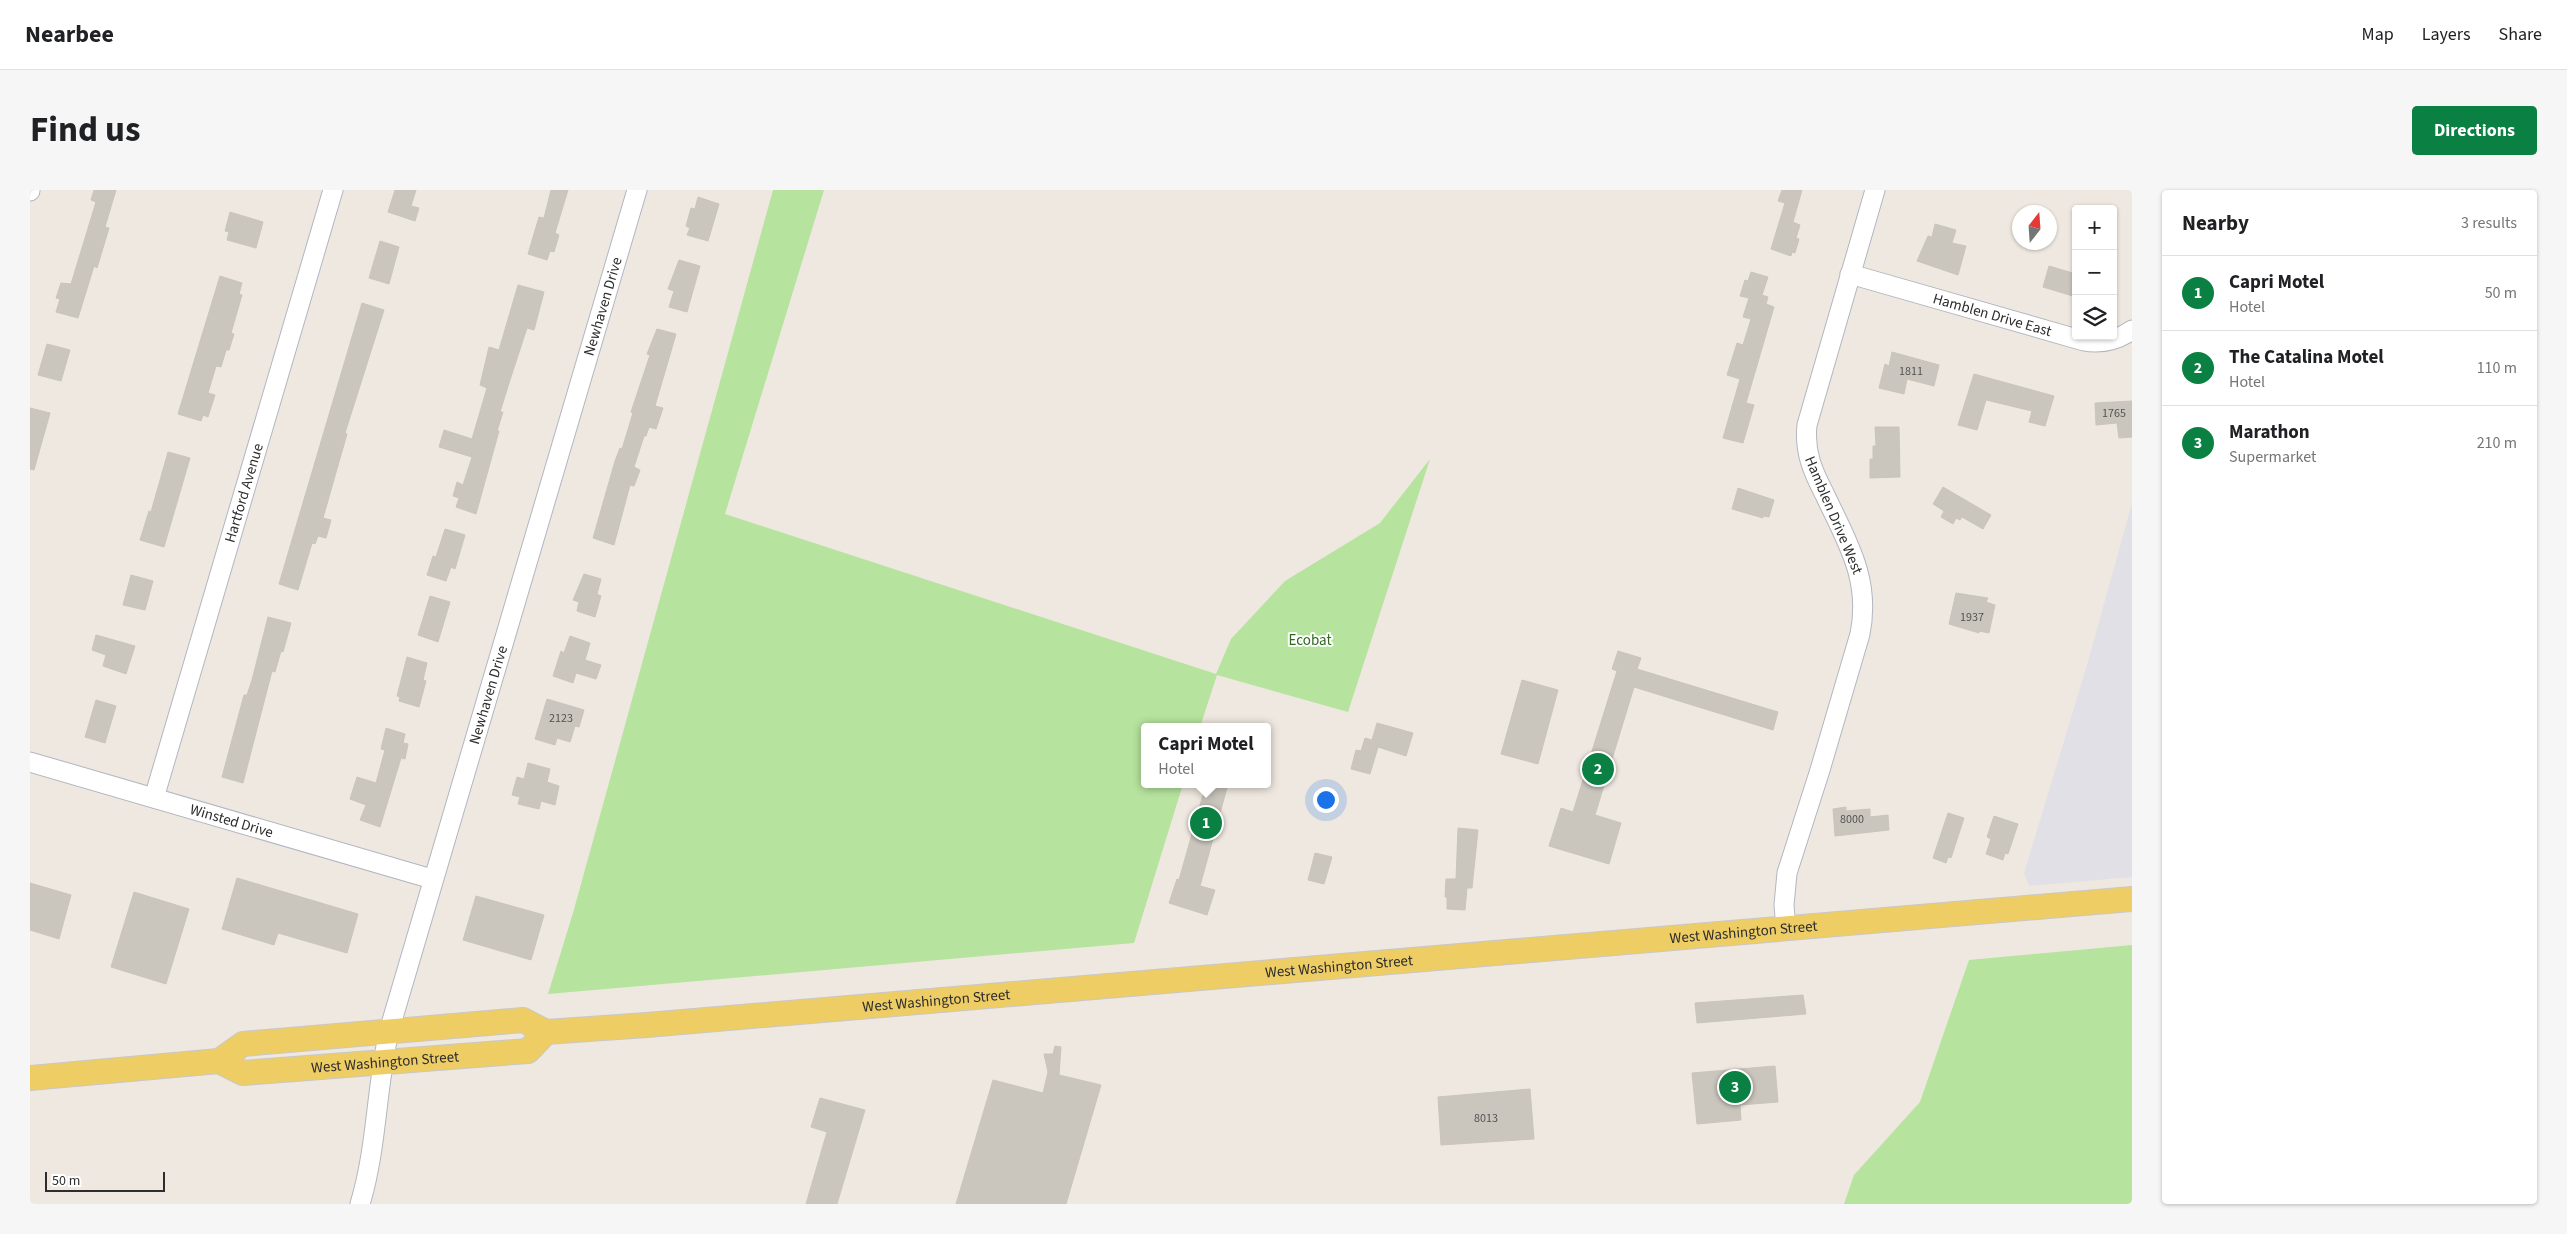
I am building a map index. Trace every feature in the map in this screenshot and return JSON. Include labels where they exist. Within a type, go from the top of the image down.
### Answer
[{"type":"main road","name":"West Washington Street","points":[[546,1032],[528,1051],[243,1073],[219,1061],[243,1044],[523,1020],[546,1032],[2132,899]]},
{"type":"main road","points":[[30,1078],[219,1061]]},
{"type":"street","name":"Hartford Avenue","points":[[154,798],[333,190]]},
{"type":"street","name":"Newhaven Drive","points":[[360,1204],[370,1164],[382,1062],[389,1032],[432,879],[637,190]]},
{"type":"street","name":"Hamblen Drive West","points":[[1786,929],[1784,905],[1787,873],[1823,761],[1863,618],[1860,572],[1812,468],[1808,457],[1806,437],[1809,412],[1875,190]]},
{"type":"street","name":"Hamblen Drive East","points":[[1850,274],[2084,341],[2099,342],[2113,340],[2132,330]]},
{"type":"street","name":"Winsted Drive","points":[[30,762],[432,879]]},
{"type":"shaded area","points":[[2132,503],[2132,877],[2029,886],[2024,873],[2087,665]]},
{"type":"green space","name":"Ecobat","points":[[773,190],[824,190],[725,514],[1216,674],[1231,639],[1285,581],[1380,523],[1430,459],[1348,712],[1217,675],[1201,723],[1141,723],[1141,788],[1182,788],[1134,943],[548,994],[573,913]]},
{"type":"green space","points":[[2132,945],[2132,1204],[1844,1204],[1854,1175],[1920,1102],[1969,960]]},
{"type":"building","points":[[94,190],[116,190],[105,227],[109,228],[97,268],[94,266],[78,318],[56,312],[60,299],[56,298],[61,283],[71,284],[96,202],[91,200]]},
{"type":"building","points":[[395,190],[416,190],[411,206],[419,208],[415,221],[388,212]]},
{"type":"building","points":[[551,190],[568,190],[555,233],[559,235],[554,252],[550,251],[547,260],[528,254],[539,217],[544,218]]},
{"type":"building","points":[[1782,190],[1802,190],[1793,222],[1800,225],[1796,238],[1799,239],[1795,253],[1792,252],[1791,256],[1771,249],[1785,203],[1778,201]]},
{"type":"building","points":[[698,197],[719,204],[708,241],[687,235],[690,228],[686,226],[691,208],[695,209]]},
{"type":"building","points":[[230,212],[263,222],[256,248],[227,240],[229,232],[225,231]]},
{"type":"building","points":[[1935,224],[1956,230],[1952,243],[1966,246],[1958,275],[1917,261],[1928,236],[1932,237]]},
{"type":"building","points":[[380,241],[399,247],[389,284],[369,278]]},
{"type":"building","points":[[679,260],[700,266],[687,312],[669,307],[674,291],[668,289]]},
{"type":"building","points":[[2049,266],[2072,273],[2072,296],[2043,287]]},
{"type":"building","points":[[1751,272],[1768,277],[1762,295],[1768,297],[1766,304],[1774,307],[1746,403],[1754,405],[1743,443],[1723,438],[1740,379],[1727,375],[1737,343],[1743,345],[1751,319],[1743,317],[1749,298],[1740,296],[1745,280],[1748,281]]},
{"type":"building","points":[[220,276],[242,283],[239,294],[242,295],[231,333],[234,334],[229,350],[226,350],[221,367],[216,366],[208,393],[215,395],[208,417],[203,415],[201,421],[178,414]]},
{"type":"building","points":[[518,285],[544,292],[534,330],[527,328],[500,412],[503,412],[497,431],[499,431],[476,514],[456,507],[459,498],[453,496],[457,482],[463,485],[472,457],[439,447],[444,430],[472,439],[487,388],[480,385],[489,347],[499,350]]},
{"type":"building","points":[[362,303],[384,310],[345,433],[347,434],[323,518],[331,520],[326,538],[318,536],[315,544],[312,543],[298,590],[279,584]]},
{"type":"building","points":[[657,329],[676,334],[655,406],[663,408],[656,429],[649,427],[646,436],[644,436],[634,467],[640,470],[634,486],[630,485],[614,545],[593,538],[615,461],[620,448],[622,449],[633,413],[631,412],[650,355],[647,354]]},
{"type":"building","points":[[47,344],[70,350],[61,381],[38,375]]},
{"type":"building","points":[[1892,352],[1939,365],[1934,386],[1907,379],[1904,394],[1879,388],[1885,364],[1889,366]]},
{"type":"building","points":[[1974,374],[2054,396],[2045,426],[2029,422],[2032,411],[1986,400],[1977,430],[1958,425]]},
{"type":"building","points":[[2132,401],[2132,437],[2119,438],[2117,423],[2096,425],[2095,403]]},
{"type":"building","points":[[30,408],[50,413],[34,470],[30,469]]},
{"type":"building","points":[[1875,427],[1899,427],[1900,477],[1870,478],[1870,459],[1873,459],[1873,446],[1876,446]]},
{"type":"building","points":[[168,452],[190,458],[164,547],[140,540],[149,511],[151,512]]},
{"type":"building","points":[[1943,487],[1991,515],[1983,529],[1962,517],[1960,520],[1956,518],[1953,524],[1941,517],[1944,511],[1933,504]]},
{"type":"building","points":[[1738,488],[1774,500],[1769,517],[1763,516],[1763,518],[1732,509]]},
{"type":"building","points":[[445,529],[465,535],[455,569],[451,567],[446,581],[427,575],[433,556],[436,557]]},
{"type":"building","points":[[584,574],[601,579],[597,594],[601,596],[595,617],[577,611],[579,602],[573,600]]},
{"type":"building","points":[[131,575],[153,581],[145,610],[123,605]]},
{"type":"building","points":[[1956,593],[1988,598],[1986,602],[1995,605],[1989,633],[1979,631],[1979,633],[1949,624]]},
{"type":"building","points":[[430,596],[450,602],[438,642],[418,635]]},
{"type":"building","points":[[268,617],[291,623],[283,652],[281,651],[275,672],[272,671],[243,783],[222,777],[244,695],[247,695],[252,680]]},
{"type":"building","points":[[96,635],[135,646],[126,674],[103,666],[106,655],[92,650]]},
{"type":"building","points":[[570,636],[590,643],[585,660],[601,665],[596,679],[576,673],[573,683],[553,676],[561,651],[564,653]]},
{"type":"building","points":[[1618,651],[1641,658],[1637,669],[1778,712],[1773,730],[1634,687],[1595,815],[1621,823],[1609,864],[1549,846],[1561,808],[1573,812],[1617,671],[1612,669]]},
{"type":"building","points":[[407,657],[427,663],[423,680],[426,681],[419,707],[399,701],[400,697],[397,696]]},
{"type":"building","points":[[1522,680],[1558,690],[1538,764],[1501,754]]},
{"type":"building","points":[[547,699],[584,710],[579,727],[575,726],[570,742],[557,738],[555,745],[535,739]]},
{"type":"building","points":[[96,700],[116,706],[105,743],[85,737]]},
{"type":"building","points":[[1377,723],[1413,733],[1406,756],[1378,747],[1370,774],[1351,769],[1356,750],[1361,751],[1365,738],[1372,740]]},
{"type":"building","points":[[386,728],[405,734],[403,743],[408,744],[405,759],[401,758],[380,827],[360,820],[366,805],[350,799],[357,777],[376,783],[385,750],[381,749]]},
{"type":"building","points":[[528,763],[550,769],[547,782],[559,786],[555,805],[541,801],[539,809],[518,804],[520,797],[512,795],[517,777],[524,779]]},
{"type":"building","points":[[1205,788],[1227,788],[1200,886],[1215,890],[1207,915],[1169,903],[1177,879],[1179,880]]},
{"type":"building","points":[[1846,807],[1846,811],[1870,809],[1870,817],[1888,815],[1889,830],[1835,836],[1833,809]]},
{"type":"building","points":[[1948,813],[1964,818],[1951,858],[1948,857],[1946,863],[1933,858]]},
{"type":"building","points":[[1994,816],[2018,824],[2008,854],[2005,853],[2003,860],[1986,854],[1991,839],[1987,837]]},
{"type":"building","points":[[1458,828],[1478,830],[1472,888],[1467,888],[1465,910],[1447,909],[1447,897],[1445,897],[1446,879],[1456,879]]},
{"type":"building","points":[[1315,853],[1332,857],[1324,884],[1308,880]]},
{"type":"building","points":[[237,878],[358,914],[347,953],[278,933],[274,945],[222,929]]},
{"type":"building","points":[[30,883],[71,895],[59,939],[30,930]]},
{"type":"building","points":[[134,892],[189,909],[166,984],[111,967]]},
{"type":"building","points":[[476,896],[544,915],[531,960],[463,940]]},
{"type":"building","points":[[1803,995],[1806,1014],[1697,1023],[1695,1003]]},
{"type":"building","points":[[1055,1046],[1061,1047],[1059,1075],[1101,1085],[1066,1204],[956,1204],[993,1080],[1043,1093],[1048,1072],[1044,1054],[1053,1054]]},
{"type":"building","points":[[1775,1066],[1778,1102],[1740,1105],[1741,1120],[1697,1124],[1692,1073]]},
{"type":"building","points":[[1530,1089],[1534,1139],[1441,1145],[1438,1097]]},
{"type":"building","points":[[820,1098],[865,1110],[837,1204],[806,1204],[827,1132],[811,1127]]},
{"type":"place","name":"The Catalina Motel","points":[[1598,769]]},
{"type":"place","name":"Capri Motel","points":[[1206,823]]},
{"type":"place","name":"Marathon","points":[[1735,1087]]}]
